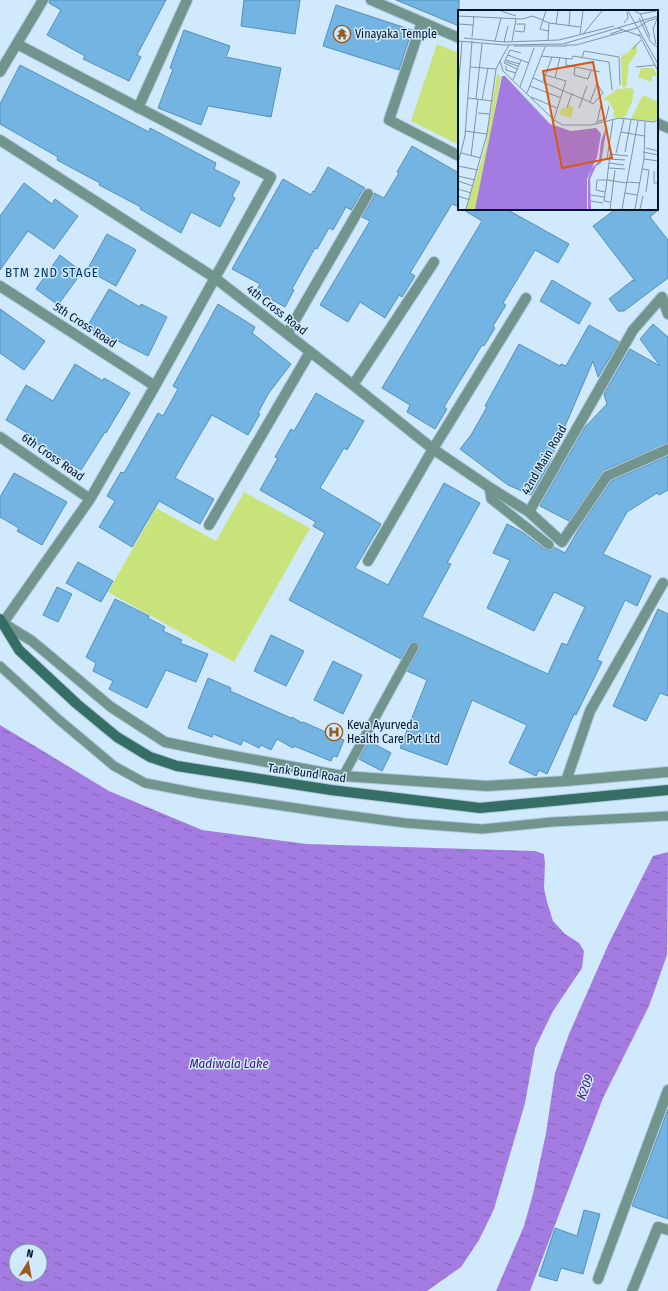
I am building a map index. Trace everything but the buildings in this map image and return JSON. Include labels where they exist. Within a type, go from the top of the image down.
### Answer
[{"type":"main road","name":"Tank Bund Road","points":[[2,621],[19,650],[82,709],[117,737],[150,756],[177,766],[332,790],[480,808],[668,790]]},
{"type":"street","points":[[0,72],[43,0]]},
{"type":"street","points":[[138,108],[187,0]]},
{"type":"street","points":[[371,0],[458,38]]},
{"type":"street","points":[[422,22],[389,120],[458,155]]},
{"type":"street","points":[[17,44],[271,177],[156,386],[90,499],[2,621],[32,641],[111,707],[165,742],[218,754],[343,776],[487,786],[566,782],[668,772]]},
{"type":"street","points":[[658,123],[668,128]]},
{"type":"street","name":"4th Cross Road","points":[[0,140],[215,278],[433,449],[529,512]]},
{"type":"street","points":[[287,334],[368,194]]},
{"type":"street","points":[[353,385],[434,262]]},
{"type":"street","name":"5th Cross Road","points":[[0,286],[156,386]]},
{"type":"street","name":"42nd Main Road","points":[[668,314],[662,297],[633,330],[529,512],[562,542],[608,476],[668,449]]},
{"type":"street","points":[[368,561],[433,449],[526,298]]},
{"type":"street","points":[[209,525],[310,352]]},
{"type":"street","name":"6th Cross Road","points":[[0,437],[90,499]]},
{"type":"street","points":[[566,782],[590,711],[663,583]]},
{"type":"street","points":[[598,1279],[668,1090]]},
{"type":"street","points":[[635,1290],[658,1227],[668,1230]]},
{"type":"lane","points":[[489,487],[491,499],[550,544]]},
{"type":"lane","points":[[343,776],[414,647]]},
{"type":"lane","points":[[0,666],[58,719],[114,766],[145,783],[202,794],[330,813],[405,823],[482,829],[552,822],[668,816]]},
{"type":"green space","points":[[437,44],[458,53],[458,144],[411,121]]},
{"type":"green space","points":[[244,492],[310,528],[234,662],[108,592],[156,508],[216,541]]},
{"type":"water","name":"Madiwala Lake","points":[[0,725],[109,791],[202,830],[306,844],[535,851],[544,854],[544,888],[553,921],[565,934],[579,943],[584,951],[582,968],[553,1011],[535,1048],[525,1103],[494,1209],[479,1240],[461,1267],[427,1291],[0,1291]]},
{"type":"water","name":"K209","points":[[668,852],[667,955],[649,1006],[603,1098],[530,1291],[496,1291],[524,1226],[533,1194],[546,1133],[555,1073],[569,1034],[609,943],[653,856]]},
{"type":"place","name":"Vinayaka Temple","points":[[342,34]]},
{"type":"place","name":"Keva Ayurveda Health Care Pvt Ltd","points":[[334,732]]},
{"type":"district","name":"BTM 2ND STAGE","points":[[52,272]]}]
